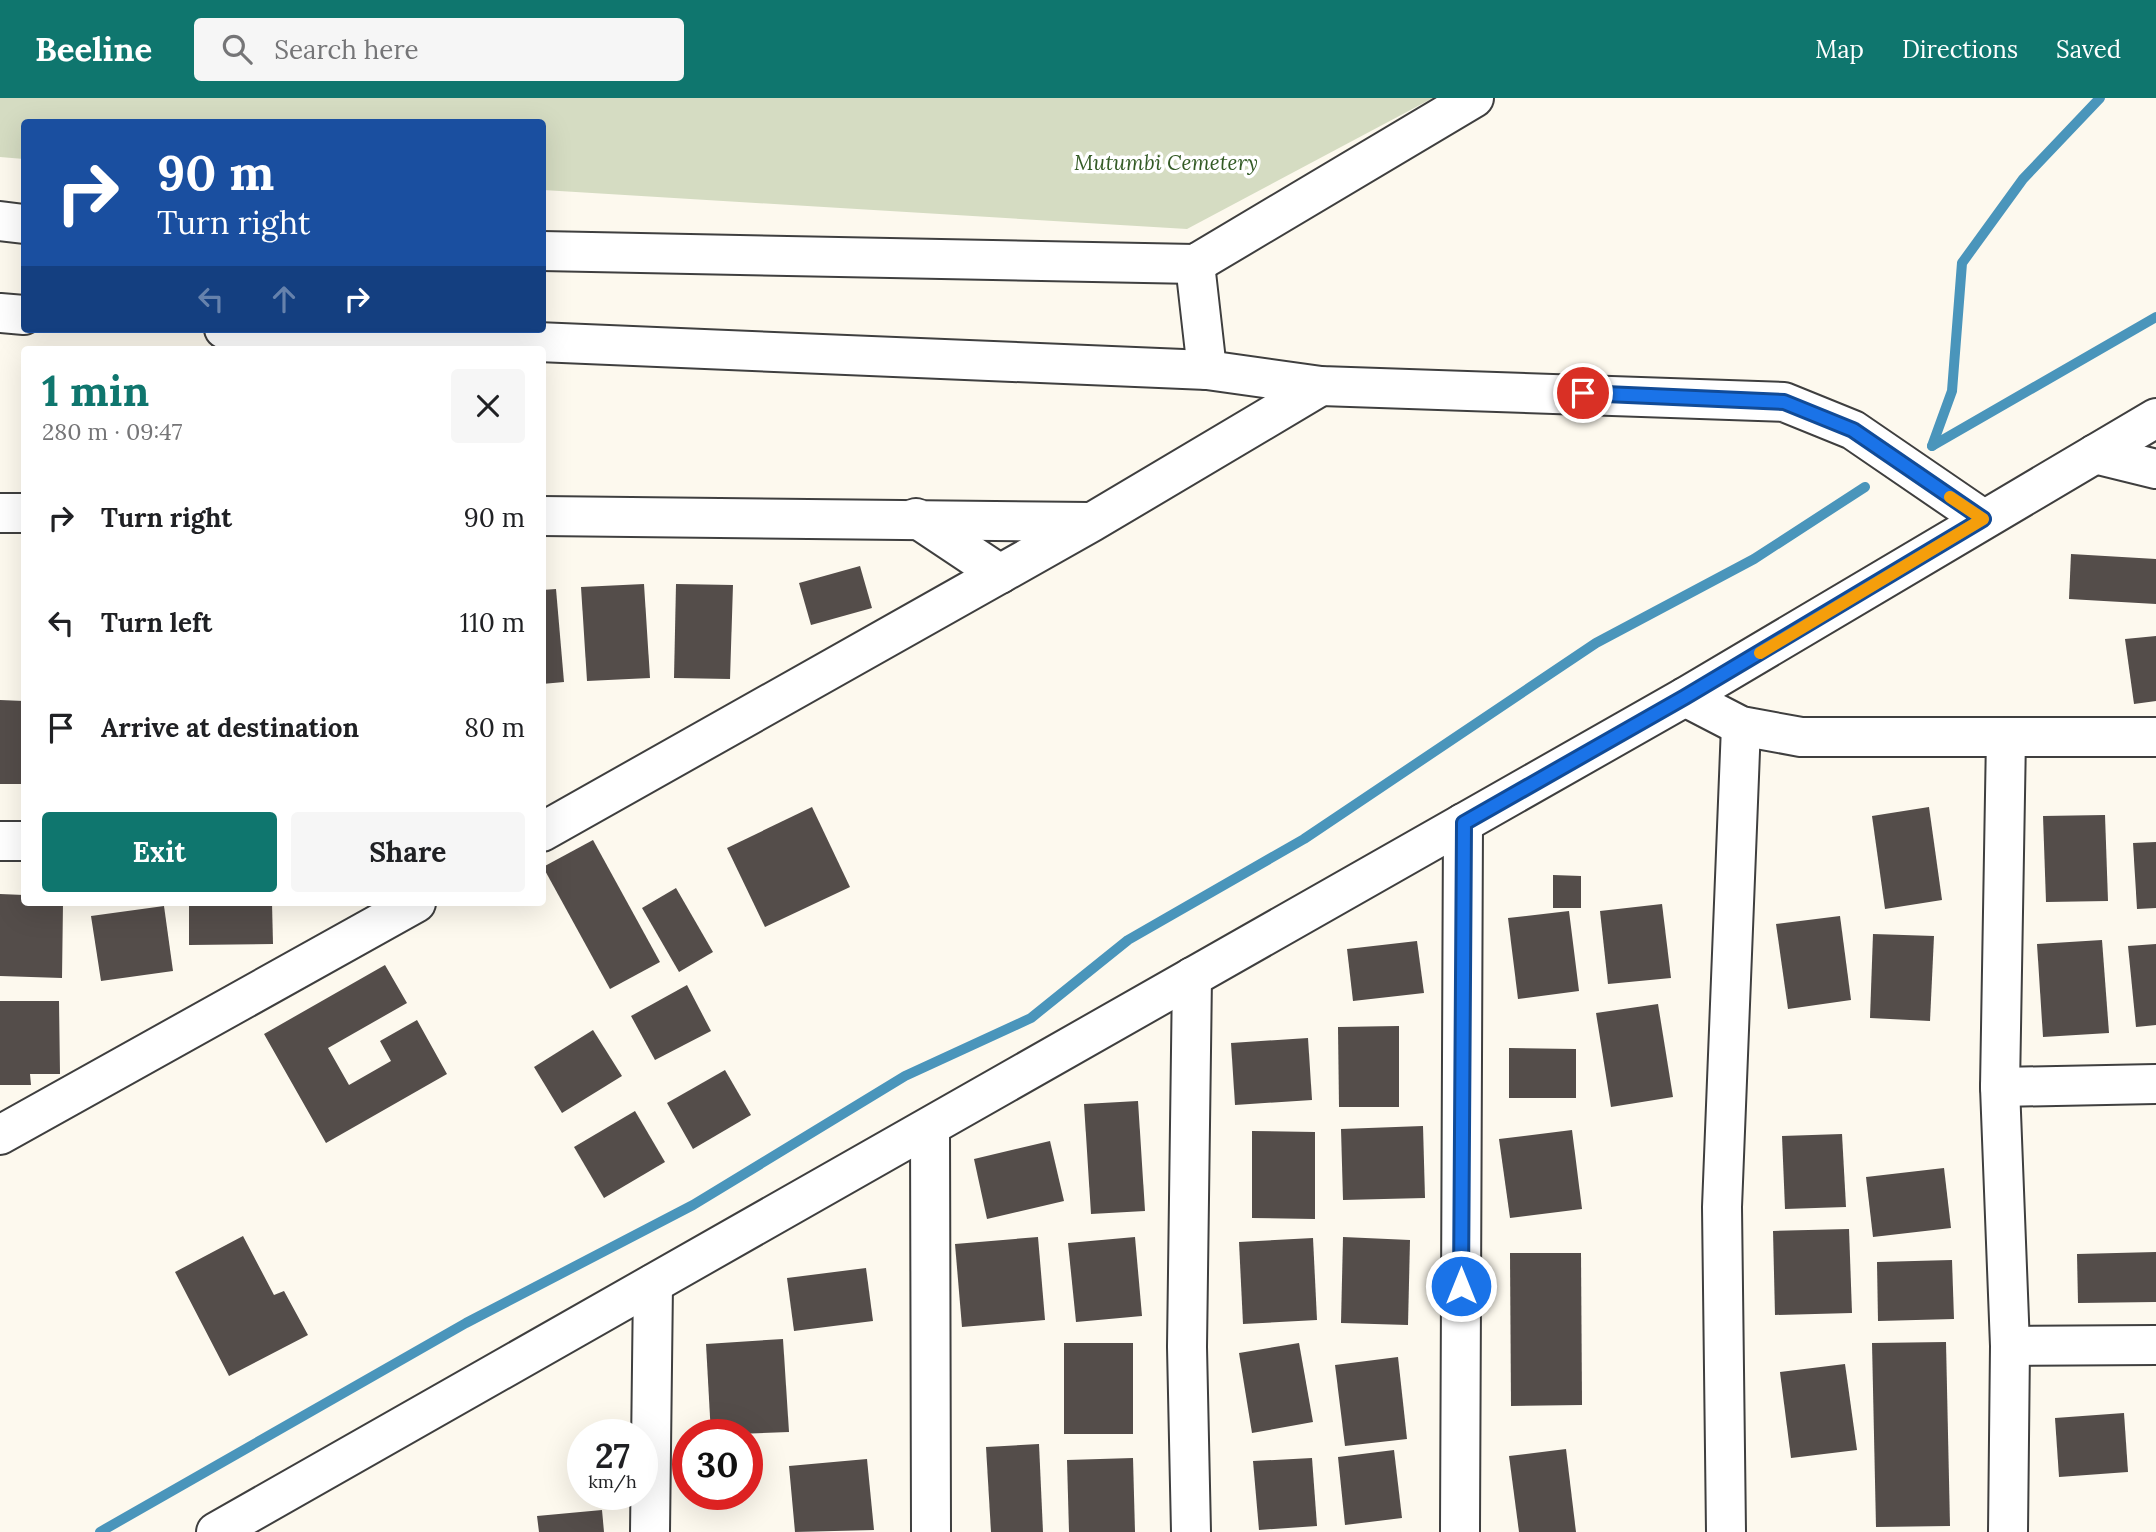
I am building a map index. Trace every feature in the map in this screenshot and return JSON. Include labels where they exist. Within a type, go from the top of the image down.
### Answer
[{"type":"street","points":[[546,251],[1195,264],[1474,98]]},
{"type":"street","points":[[0,221],[21,224]]},
{"type":"street","points":[[1195,264],[1207,370]]},
{"type":"street","points":[[0,313],[21,316]]},
{"type":"street","points":[[320,333],[1207,370],[1321,386],[1784,402],[1853,430],[1983,519]]},
{"type":"street","points":[[546,830],[1092,522],[1321,386]]},
{"type":"street","points":[[216,1532],[1685,697],[2156,418]]},
{"type":"street","points":[[2095,454],[2156,469]]},
{"type":"street","points":[[0,513],[21,513]]},
{"type":"street","points":[[546,516],[1092,522]]},
{"type":"street","points":[[916,518],[1000,574]]},
{"type":"street","points":[[1685,697],[1741,726],[1801,737],[2156,737]]},
{"type":"street","points":[[1726,1532],[1722,1207],[1741,726]]},
{"type":"street","points":[[2006,737],[2000,1087],[2010,1346],[2008,1532]]},
{"type":"street","points":[[1460,1532],[1464,823]]},
{"type":"street","points":[[0,841],[21,841]]},
{"type":"street","points":[[0,1135],[411,906]]},
{"type":"street","points":[[1191,1532],[1188,1333],[1192,977]]},
{"type":"street","points":[[2000,1087],[2156,1084]]},
{"type":"street","points":[[0,1104],[54,1104]]},
{"type":"street","points":[[930,1127],[932,1532]]},
{"type":"street","points":[[650,1532],[653,1284]]},
{"type":"street","points":[[2010,1346],[2156,1345]]},
{"type":"green space","name":"Mutumbi Cemetery","points":[[0,98],[1433,98],[1187,229],[546,190],[546,119],[21,119],[21,159],[0,157]]},
{"type":"building","points":[[2071,554],[2156,559],[2156,604],[2069,599]]},
{"type":"building","points":[[860,566],[872,608],[811,625],[799,583]]},
{"type":"building","points":[[644,584],[650,678],[587,681],[581,587]]},
{"type":"building","points":[[676,584],[733,585],[730,679],[674,678]]},
{"type":"building","points":[[556,589],[564,682],[546,684],[546,590]]},
{"type":"building","points":[[2156,636],[2156,701],[2134,704],[2125,639]]},
{"type":"building","points":[[0,700],[21,701],[21,784],[0,784]]},
{"type":"building","points":[[812,807],[850,887],[765,927],[727,848]]},
{"type":"building","points":[[1929,807],[1942,900],[1885,909],[1872,816]]},
{"type":"building","points":[[2105,815],[2108,901],[2046,902],[2043,816]]},
{"type":"building","points":[[593,840],[660,962],[610,989],[546,872],[546,865]]},
{"type":"building","points":[[2156,842],[2156,908],[2137,909],[2133,843]]},
{"type":"building","points":[[1553,875],[1581,876],[1581,908],[1553,908]]},
{"type":"building","points":[[676,888],[713,952],[679,972],[642,908]]},
{"type":"building","points":[[0,894],[21,895],[21,906],[63,906],[62,978],[0,976]]},
{"type":"building","points":[[1662,904],[1671,978],[1608,984],[1600,911]]},
{"type":"building","points":[[164,906],[173,971],[101,981],[91,916]]},
{"type":"building","points":[[189,906],[272,906],[273,944],[189,945]]},
{"type":"building","points":[[1569,911],[1579,991],[1518,999],[1508,918]]},
{"type":"building","points":[[1840,916],[1851,1000],[1788,1009],[1776,924]]},
{"type":"building","points":[[1873,934],[1934,936],[1930,1021],[1870,1018]]},
{"type":"building","points":[[2102,940],[2109,1033],[2043,1037],[2037,944]]},
{"type":"building","points":[[1417,941],[1424,993],[1353,1001],[1347,949]]},
{"type":"building","points":[[2156,944],[2156,1025],[2136,1027],[2128,946]]},
{"type":"building","points":[[385,965],[407,1003],[328,1048],[349,1085],[391,1061],[380,1041],[417,1020],[447,1074],[326,1143],[264,1034]]},
{"type":"building","points":[[687,985],[711,1031],[655,1060],[631,1016]]},
{"type":"building","points":[[0,1001],[59,1001],[60,1074],[30,1074],[31,1085],[0,1085]]},
{"type":"building","points":[[1658,1004],[1673,1097],[1611,1107],[1596,1013]]},
{"type":"building","points":[[1399,1026],[1399,1107],[1339,1107],[1338,1027]]},
{"type":"building","points":[[593,1030],[622,1076],[562,1113],[534,1067]]},
{"type":"building","points":[[1308,1038],[1312,1100],[1235,1105],[1231,1043]]},
{"type":"building","points":[[1509,1048],[1576,1049],[1576,1098],[1509,1098]]},
{"type":"building","points":[[725,1070],[751,1115],[693,1149],[667,1103]]},
{"type":"building","points":[[1138,1101],[1145,1211],[1091,1214],[1084,1104]]},
{"type":"building","points":[[635,1111],[665,1162],[604,1198],[574,1147]]},
{"type":"building","points":[[1423,1126],[1425,1198],[1343,1200],[1341,1129]]},
{"type":"building","points":[[1572,1130],[1582,1209],[1510,1218],[1499,1139]]},
{"type":"building","points":[[1252,1131],[1315,1132],[1315,1219],[1252,1218]]},
{"type":"building","points":[[1842,1134],[1846,1207],[1785,1209],[1782,1136]]},
{"type":"building","points":[[1050,1141],[1064,1201],[987,1219],[974,1159]]},
{"type":"building","points":[[1944,1168],[1951,1228],[1873,1237],[1866,1177]]},
{"type":"building","points":[[1849,1229],[1852,1313],[1775,1315],[1773,1231]]},
{"type":"building","points":[[243,1236],[274,1295],[284,1291],[308,1335],[229,1376],[175,1272]]},
{"type":"building","points":[[1038,1237],[1045,1320],[962,1327],[955,1244]]},
{"type":"building","points":[[1135,1237],[1142,1316],[1076,1322],[1068,1243]]},
{"type":"building","points":[[1343,1237],[1410,1240],[1408,1325],[1341,1323]]},
{"type":"building","points":[[1313,1238],[1317,1320],[1243,1324],[1239,1242]]},
{"type":"building","points":[[2156,1252],[2156,1302],[2078,1303],[2077,1254]]},
{"type":"building","points":[[1510,1253],[1581,1253],[1582,1405],[1511,1406]]},
{"type":"building","points":[[1952,1260],[1954,1319],[1878,1321],[1877,1262]]},
{"type":"building","points":[[866,1268],[873,1321],[794,1331],[787,1278]]},
{"type":"building","points":[[783,1339],[789,1432],[763,1433],[763,1419],[710,1419],[706,1344]]},
{"type":"building","points":[[1946,1342],[1950,1526],[1876,1527],[1872,1343]]},
{"type":"building","points":[[1064,1343],[1133,1343],[1133,1434],[1064,1434]]},
{"type":"building","points":[[1299,1343],[1313,1422],[1252,1433],[1239,1353]]},
{"type":"building","points":[[1398,1357],[1407,1439],[1345,1446],[1335,1365]]},
{"type":"building","points":[[1845,1364],[1857,1450],[1791,1458],[1780,1372]]},
{"type":"building","points":[[2124,1413],[2128,1472],[2059,1477],[2055,1418]]},
{"type":"building","points":[[1039,1444],[1043,1532],[991,1532],[986,1447]]},
{"type":"building","points":[[1566,1449],[1576,1532],[1519,1532],[1509,1456]]},
{"type":"building","points":[[1394,1450],[1402,1518],[1345,1525],[1338,1457]]},
{"type":"building","points":[[1133,1458],[1135,1532],[1069,1532],[1067,1460]]},
{"type":"building","points":[[1312,1458],[1317,1526],[1259,1530],[1253,1461]]},
{"type":"building","points":[[867,1459],[874,1530],[795,1532],[789,1466]]},
{"type":"building","points":[[602,1510],[604,1532],[539,1532],[537,1516]]},
{"type":"waterway","points":[[1932,446],[1952,391],[1962,263],[2023,179],[2100,98]]},
{"type":"waterway","points":[[1932,446],[2156,317]]},
{"type":"waterway","points":[[100,1532],[466,1323],[693,1205],[905,1076],[1031,1018],[1128,940],[1304,839],[1596,643],[1754,559],[1865,487]]},
{"type":"slow traffic","points":[[1760,653],[1983,519],[1950,497]]},
{"type":"route","points":[[1461,1286],[1464,823],[1685,697],[1983,519],[1853,430],[1784,402],[1583,393]]}]
